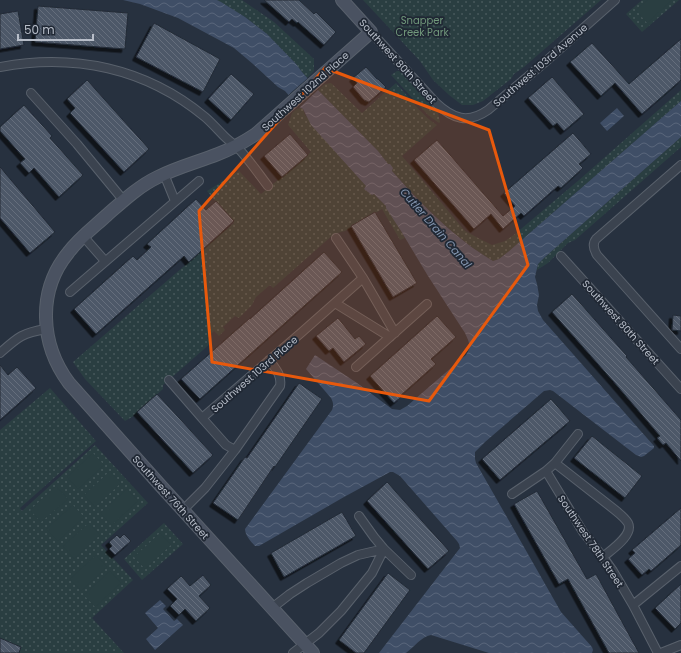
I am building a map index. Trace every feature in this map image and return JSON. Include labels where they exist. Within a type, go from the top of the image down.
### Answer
[{"type":"street","name":"Southwest 80th Street","points":[[342,0],[436,103],[448,113],[459,117]]},
{"type":"street","name":"Southwest 103rd Avenue","points":[[459,117],[470,118],[483,114],[544,63],[614,0]]},
{"type":"street","name":"Southwest 102nd Place","points":[[46,329],[47,298],[54,276],[64,257],[83,236],[151,180],[187,165],[217,155],[260,132],[371,32]]},
{"type":"street","points":[[0,67],[31,62],[62,62],[100,66],[133,75],[164,89],[206,117],[247,158],[268,186]]},
{"type":"street","points":[[31,93],[77,144],[124,201]]},
{"type":"street","points":[[681,165],[596,239],[594,241],[594,246],[597,255],[681,349]]},
{"type":"street","points":[[164,174],[174,201]]},
{"type":"street","points":[[70,292],[199,181]]},
{"type":"street","points":[[83,236],[105,261]]},
{"type":"street","points":[[336,238],[363,278],[393,335]]},
{"type":"street","name":"Southwest 80th Street","points":[[561,256],[681,389]]},
{"type":"street","name":"Southwest 103rd Place","points":[[235,450],[226,444],[202,418],[363,278]]},
{"type":"street","points":[[335,303],[393,335]]},
{"type":"street","points":[[356,367],[427,304]]},
{"type":"street","points":[[0,353],[22,335],[46,329]]},
{"type":"street","name":"Southwest 76th Street","points":[[46,329],[48,341],[54,356],[62,373],[69,382],[313,653]]},
{"type":"street","points":[[183,510],[205,488],[235,450],[280,386],[281,380],[279,373],[269,360]]},
{"type":"street","points":[[169,380],[202,418]]},
{"type":"street","points":[[512,494],[546,471],[555,463],[578,434]]},
{"type":"street","points":[[555,463],[623,516],[628,523],[630,527],[628,533],[603,557]]},
{"type":"street","name":"Southwest 78th Street","points":[[546,471],[583,532],[613,571],[658,653]]},
{"type":"street","points":[[359,516],[384,549],[411,575]]},
{"type":"street","points":[[272,608],[290,594],[358,555],[384,549]]},
{"type":"street","points":[[293,653],[319,633],[341,611],[372,573],[384,549]]},
{"type":"street","points":[[633,606],[681,566]]},
{"type":"street","points":[[661,653],[681,645]]},
{"type":"highlighted area","points":[[325,68],[489,130],[528,265],[429,401],[212,362],[199,211]]},
{"type":"green space","points":[[217,0],[242,0],[274,22],[314,59],[314,71],[307,78],[296,64],[267,34],[245,17]]},
{"type":"green space","name":"Snapper Creek Park","points":[[363,0],[601,0],[514,74],[511,79],[483,101],[473,105],[462,105],[433,80],[420,61]]},
{"type":"green space","points":[[642,0],[679,0],[642,32],[626,14]]},
{"type":"green space","points":[[648,0],[672,0],[647,23],[636,10]]},
{"type":"green space","points":[[397,71],[400,71],[438,113],[439,123],[428,115],[391,75]]},
{"type":"green space","points":[[331,83],[362,113],[396,83],[420,111],[437,125],[402,156],[465,231],[492,245],[505,241],[515,234],[681,90],[681,101],[508,252],[499,259],[493,261],[478,252],[439,220],[392,171],[393,168],[378,151],[318,90],[325,84]]},
{"type":"green space","points":[[299,107],[303,109],[305,115],[366,186],[364,189],[372,195],[374,194],[386,206],[405,238],[400,240],[382,209],[345,231],[334,234],[273,288],[270,285],[256,297],[252,305],[239,318],[235,316],[223,327],[225,330],[219,336],[214,331],[207,338],[211,343],[163,385],[163,389],[132,417],[125,421],[85,379],[73,362],[234,223],[207,191],[239,171],[261,194],[311,152],[288,125],[292,113]]},
{"type":"green space","points":[[681,137],[681,147],[575,240],[568,243],[548,263],[537,270],[538,264],[545,257]]},
{"type":"green space","points":[[50,388],[96,441],[20,508],[22,511],[95,445],[148,503],[101,545],[133,580],[92,618],[124,653],[0,653],[0,430]]},
{"type":"green space","points":[[93,453],[104,465],[78,489],[67,477]]},
{"type":"green space","points":[[110,471],[121,483],[95,507],[84,495]]},
{"type":"green space","points":[[56,486],[68,499],[41,522],[30,510]]},
{"type":"green space","points":[[127,489],[138,501],[112,525],[100,513]]},
{"type":"green space","points":[[73,505],[84,517],[58,541],[46,529]]},
{"type":"green space","points":[[89,523],[100,535],[74,559],[63,546]]},
{"type":"green space","points":[[164,523],[183,544],[142,580],[124,559]]},
{"type":"green space","points":[[160,533],[171,545],[145,569],[134,557]]},
{"type":"green space","points":[[96,555],[107,567],[81,591],[70,579]]},
{"type":"green space","points":[[110,571],[121,583],[95,607],[84,595]]},
{"type":"water","name":"Cutler Drain Canal","points":[[123,0],[217,0],[245,17],[267,34],[296,64],[318,90],[378,151],[388,164],[390,164],[393,168],[392,171],[439,220],[465,242],[493,261],[499,259],[508,252],[681,101],[681,137],[545,257],[538,264],[535,277],[539,295],[537,305],[538,311],[543,320],[654,446],[654,448],[644,456],[641,457],[636,455],[550,390],[544,391],[475,452],[476,463],[561,612],[592,647],[592,653],[489,653],[431,635],[421,640],[406,653],[379,653],[460,548],[457,541],[400,476],[393,472],[390,472],[344,497],[259,546],[255,546],[248,538],[245,529],[332,410],[333,404],[331,398],[306,369],[315,355],[392,409],[400,410],[407,406],[466,355],[469,349],[468,339],[386,206],[374,194],[372,195],[364,189],[366,186],[311,125],[303,109],[299,107],[285,91],[278,87],[234,48],[178,18],[140,4]]},
{"type":"water","points":[[617,108],[624,116],[607,131],[600,123]]},
{"type":"water","points":[[160,600],[166,606],[163,609],[174,621],[177,619],[183,625],[155,650],[146,639],[158,628],[145,613]]},
{"type":"pier","points":[[309,77],[319,89],[298,109],[287,96]]},
{"type":"building","points":[[264,0],[299,0],[314,14],[316,12],[336,32],[324,45],[298,22],[297,23],[292,19],[289,22]]},
{"type":"building","points":[[38,6],[128,13],[125,49],[35,42]]},
{"type":"building","points":[[18,11],[24,45],[0,49],[0,14]]},
{"type":"building","points":[[154,23],[220,59],[203,92],[136,57]]},
{"type":"building","points":[[681,39],[681,80],[642,114],[615,83],[601,96],[570,62],[592,43],[629,84]]},
{"type":"building","points":[[366,67],[386,87],[369,102],[364,100],[353,87],[357,83],[353,78]]},
{"type":"building","points":[[231,74],[254,94],[231,120],[208,99]]},
{"type":"building","points":[[552,77],[584,114],[564,131],[557,123],[553,126],[528,98]]},
{"type":"building","points":[[87,80],[149,149],[124,172],[70,113],[75,108],[67,99]]},
{"type":"building","points":[[24,105],[52,136],[50,138],[83,175],[59,197],[34,168],[29,173],[20,163],[25,159],[0,131],[0,127]]},
{"type":"building","points":[[573,133],[591,154],[579,164],[583,168],[561,188],[558,186],[524,216],[521,213],[503,229],[491,214],[474,229],[414,160],[437,140],[503,216],[515,206],[504,193]]},
{"type":"building","points":[[290,134],[308,155],[282,177],[264,156]]},
{"type":"building","points":[[0,167],[55,232],[30,253],[0,218]]},
{"type":"building","points":[[196,199],[206,210],[216,201],[234,221],[189,262],[184,256],[96,334],[74,309],[133,256],[137,260],[151,247],[147,244]]},
{"type":"building","points":[[375,212],[417,283],[393,297],[351,226]]},
{"type":"building","points":[[324,252],[342,272],[200,399],[181,379]]},
{"type":"building","points":[[572,294],[681,420],[681,461],[666,443],[663,445],[657,438],[660,436],[552,312]]},
{"type":"building","points":[[673,315],[681,316],[681,331],[672,330]]},
{"type":"building","points":[[437,316],[456,337],[431,359],[436,364],[394,403],[370,376]]},
{"type":"building","points":[[338,318],[355,339],[359,336],[366,344],[344,362],[333,348],[329,351],[316,336]]},
{"type":"building","points":[[0,365],[8,375],[17,367],[36,388],[0,420]]},
{"type":"building","points":[[299,383],[322,399],[275,467],[274,466],[238,520],[213,503],[245,457],[247,458]]},
{"type":"building","points":[[157,394],[213,455],[193,473],[137,412]]},
{"type":"building","points":[[551,399],[570,421],[500,480],[482,459]]},
{"type":"building","points":[[592,436],[642,476],[625,498],[574,458]]},
{"type":"building","points":[[387,482],[449,551],[428,569],[367,501]]},
{"type":"building","points":[[537,491],[587,579],[596,574],[639,653],[609,653],[568,579],[559,584],[514,504]]},
{"type":"building","points":[[681,508],[681,545],[651,571],[649,569],[642,575],[628,559],[635,553],[632,550]]},
{"type":"building","points":[[342,512],[356,536],[284,577],[271,553]]},
{"type":"building","points":[[124,534],[131,541],[115,555],[109,549],[112,546],[109,542],[117,535],[120,538]]},
{"type":"building","points":[[388,573],[410,590],[364,653],[356,653],[339,640]]},
{"type":"building","points":[[203,575],[211,585],[199,596],[210,608],[196,621],[185,609],[179,615],[170,606],[177,599],[167,589],[181,576],[190,586]]},
{"type":"building","points":[[681,584],[681,623],[675,629],[655,608]]},
{"type":"building","points":[[0,638],[21,647],[19,653],[0,653]]}]
